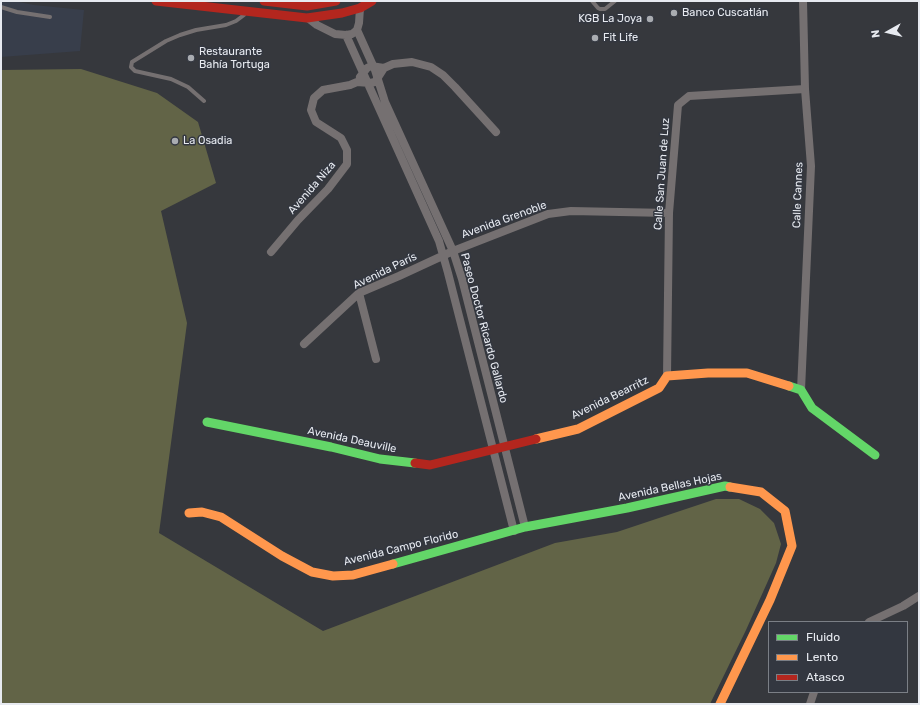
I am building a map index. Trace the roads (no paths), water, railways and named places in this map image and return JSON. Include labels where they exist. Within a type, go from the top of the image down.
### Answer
[{"type":"main road","points":[[156,1],[308,18],[334,16],[360,8],[372,1]]},
{"type":"main road","points":[[264,1],[307,6],[336,1]]},
{"type":"main road","points":[[667,376],[708,373],[747,373],[801,390],[812,408],[874,455]]},
{"type":"main road","name":"Avenida Bearritz","points":[[492,450],[578,428],[659,388],[667,376]]},
{"type":"main road","name":"Avenida Deauville","points":[[207,422],[331,447],[380,459],[406,463],[430,465],[492,450]]},
{"type":"main road","name":"Avenida Bellas Hojas","points":[[514,531],[525,527],[627,508],[725,486],[761,492],[785,511],[792,546],[770,600],[720,704]]},
{"type":"main road","name":"Avenida Campo Florido","points":[[189,513],[202,512],[221,517],[282,556],[312,572],[333,576],[353,575],[514,531]]},
{"type":"street","name":"Calle Cannes","points":[[801,390],[811,166],[805,89],[803,1]]},
{"type":"street","points":[[308,18],[335,34],[352,34],[357,30],[360,8]]},
{"type":"street","name":"Paseo Doctor Ricardo Gallardo","points":[[357,30],[378,78],[385,102],[453,251],[462,279],[525,527]]},
{"type":"street","name":"Paseo Doctor Ricardo Gallardo","points":[[346,35],[439,241],[514,531]]},
{"type":"street","points":[[357,82],[368,67],[373,66],[384,68],[393,64],[412,62],[431,67],[443,75],[496,132]]},
{"type":"street","points":[[378,78],[384,68]]},
{"type":"street","name":"Avenida Niza","points":[[271,252],[298,220],[328,189],[348,164],[347,150],[341,138],[316,122],[311,110],[314,98],[323,90],[350,85],[357,82],[372,83],[378,78]]},
{"type":"street","name":"Calle San Juan de Luz","points":[[667,376],[669,213],[678,105],[689,96],[805,89]]},
{"type":"street","name":"Avenida Grenoble","points":[[443,256],[548,214],[571,211],[669,213]]},
{"type":"street","name":"Avenida París","points":[[304,344],[359,293],[443,256]]},
{"type":"street","points":[[359,293],[376,359]]},
{"type":"street","points":[[871,621],[904,606],[919,596]]},
{"type":"street","points":[[810,704],[814,693]]},
{"type":"lane","points":[[592,1],[600,9],[605,8],[614,1]]},
{"type":"lane","points":[[1,7],[17,12],[50,17]]},
{"type":"lane","points":[[204,101],[188,87],[171,78],[135,71],[131,67],[132,62],[166,41],[196,30],[226,25],[236,21],[250,11]]},
{"type":"place","name":"Banco Cuscatlán","points":[[674,13]]},
{"type":"place","name":"KGB La Joya","points":[[650,19]]},
{"type":"place","name":"Fit Life","points":[[595,38]]},
{"type":"place","name":"Restaurante Bahía Tortuga","points":[[191,58]]},
{"type":"place","name":"La Osadia","points":[[175,141]]}]
